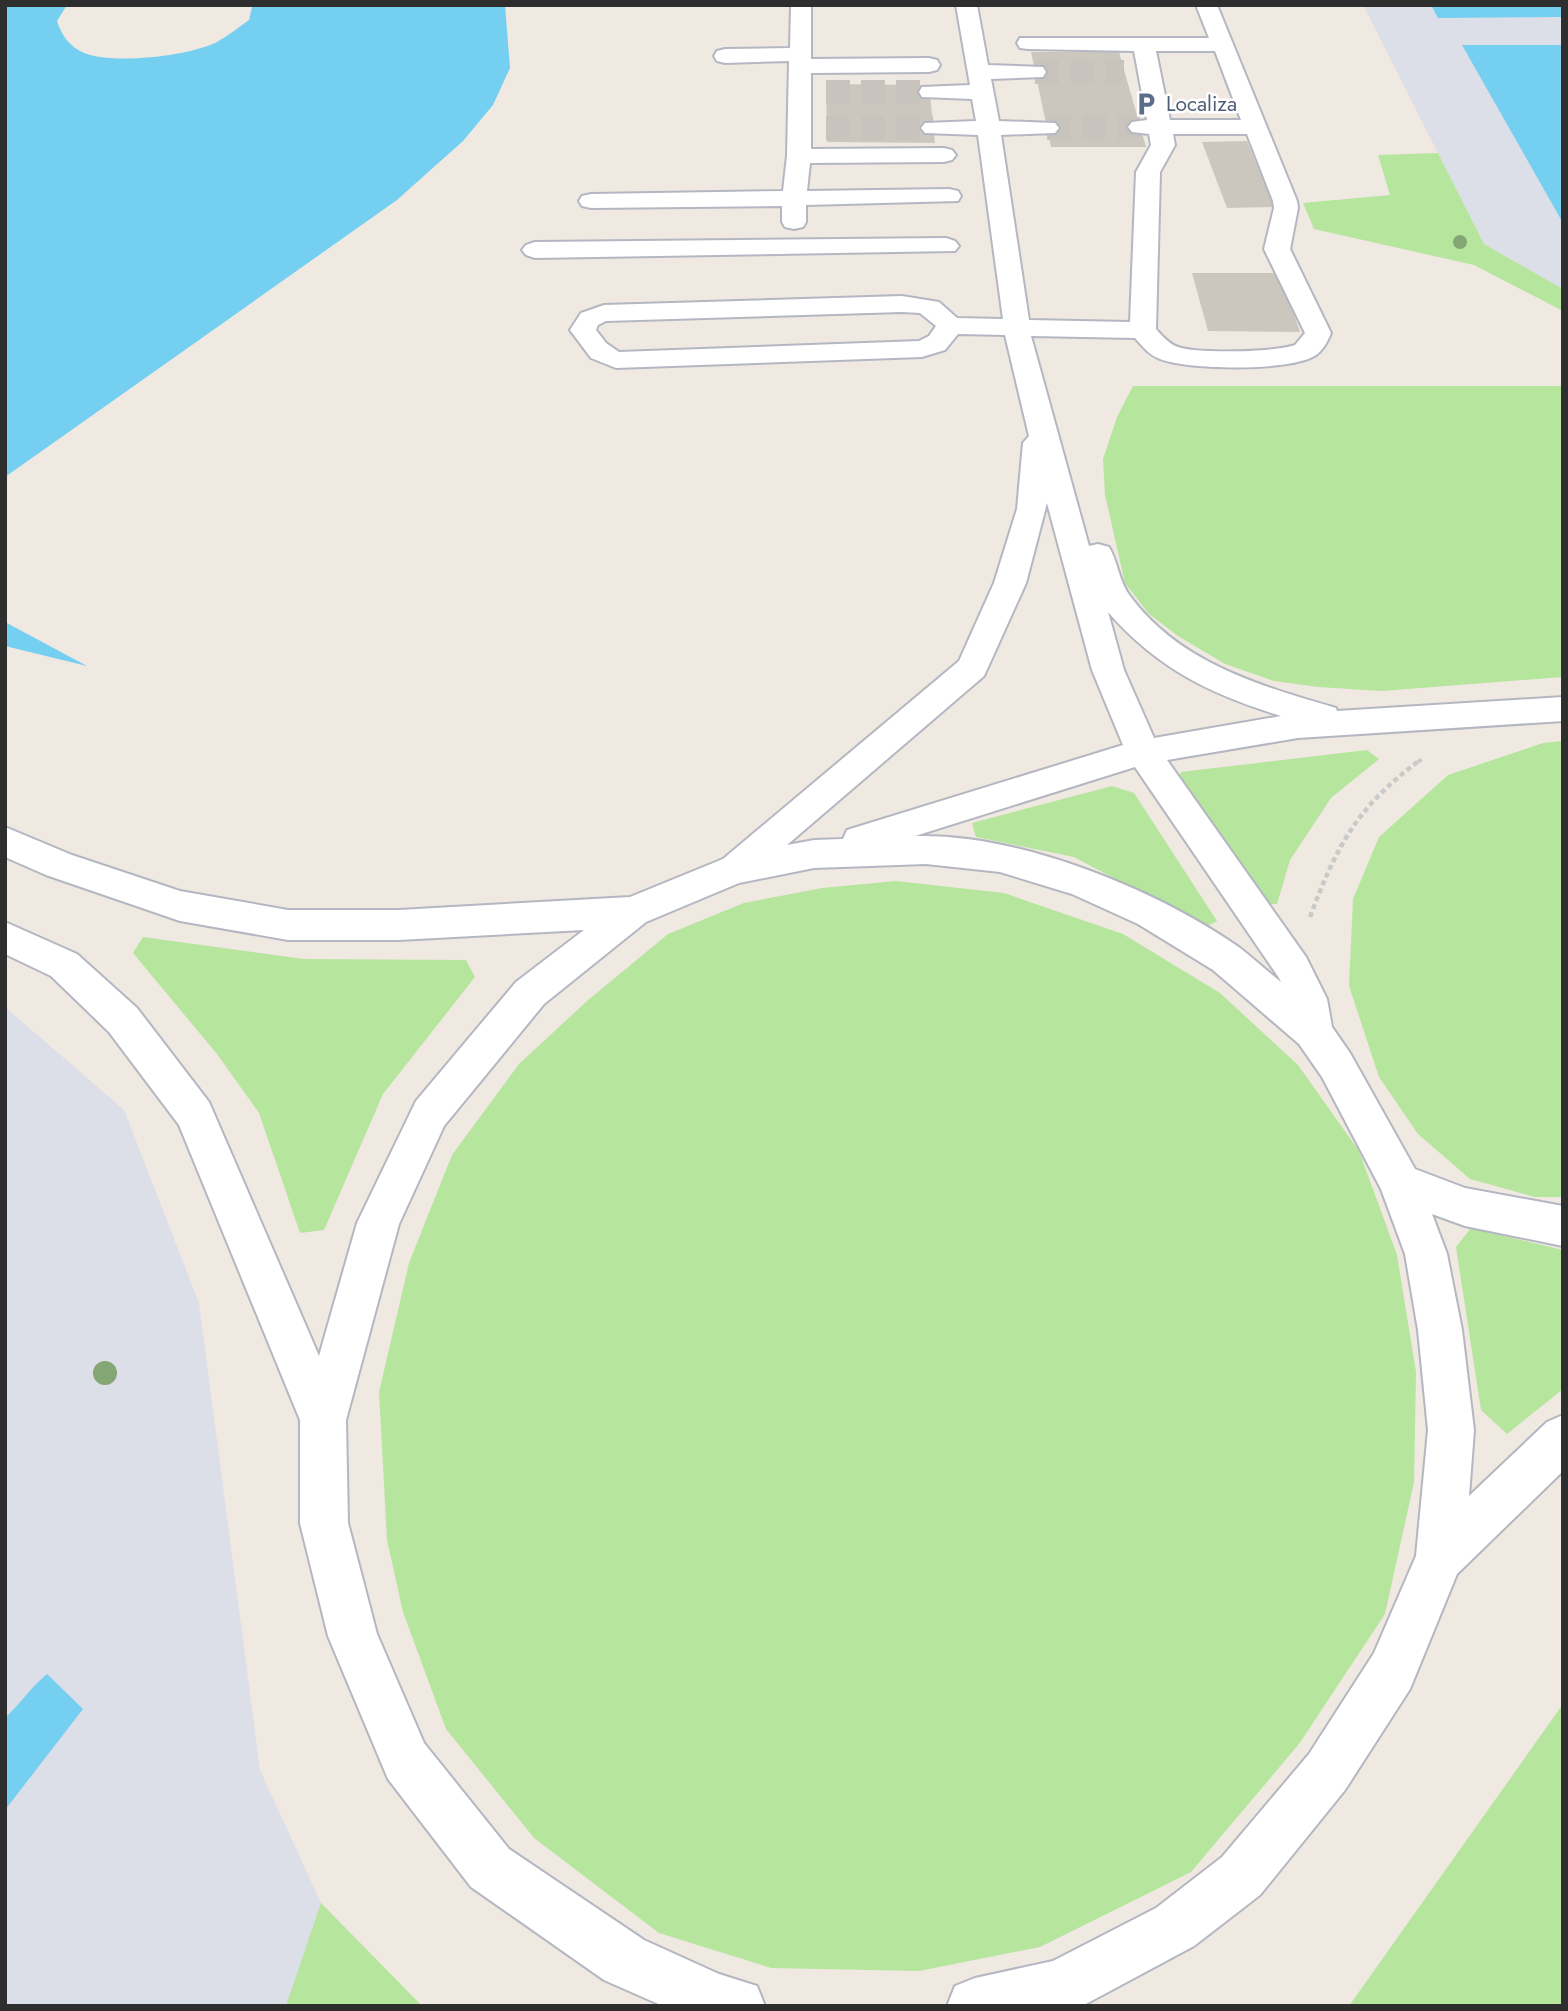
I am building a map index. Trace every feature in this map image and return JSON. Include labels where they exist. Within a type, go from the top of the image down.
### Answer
[{"type":"street","points":[[795,248],[794,198],[802,92],[801,5]]},
{"type":"street","points":[[966,5],[982,82],[1017,329],[1108,670],[1143,752],[1293,968],[1308,999],[1314,1032]]},
{"type":"street","points":[[1144,44],[1161,71],[1151,127],[1163,145],[1148,172],[1143,330],[1156,347],[1191,358],[1281,356],[1299,353],[1313,345],[1318,333],[1277,249],[1286,208],[1285,201],[1256,127],[1222,71],[1223,45],[1206,5]]},
{"type":"street","points":[[1028,43],[1223,45]]},
{"type":"street","points":[[725,56],[929,65]]},
{"type":"street","points":[[1124,72],[1161,71]]},
{"type":"street","points":[[930,92],[1035,72]]},
{"type":"street","points":[[802,92],[826,92]]},
{"type":"street","points":[[1151,127],[1256,127]]},
{"type":"street","points":[[801,128],[826,128]]},
{"type":"street","points":[[933,128],[1047,128]]},
{"type":"street","points":[[799,156],[944,155]]},
{"type":"street","points":[[591,201],[949,196]]},
{"type":"street","points":[[534,250],[946,246]]},
{"type":"street","points":[[902,304],[921,304],[933,308],[942,314],[949,326],[944,339],[922,349],[616,360],[597,349],[583,330],[585,322],[604,313],[902,304]]},
{"type":"street","points":[[949,326],[1143,330]]},
{"type":"street","points":[[1040,417],[1114,597],[1143,632],[1176,658],[1222,684],[1266,701],[1340,722]]},
{"type":"street","points":[[733,870],[972,668],[1010,583],[1032,509],[1040,417]]},
{"type":"street","points":[[737,2006],[717,2001],[624,1960],[490,1868],[406,1761],[353,1636],[324,1523],[323,1420],[378,1223],[430,1114],[530,993],[633,912],[733,870],[814,854],[1143,752],[1298,726],[1563,709]]},
{"type":"street","points":[[5,841],[60,864],[180,906],[288,925],[399,925],[633,912]]},
{"type":"street","points":[[814,854],[926,850],[987,857],[1083,883],[1151,914],[1226,959],[1314,1032],[1336,1065],[1400,1183],[1426,1254],[1440,1330],[1451,1430],[1440,1557],[1392,1671],[1327,1772],[1241,1876],[1175,1927],[1060,1987],[975,2006]]},
{"type":"street","points":[[5,937],[64,965],[123,1020],[195,1115],[323,1420]]},
{"type":"street","points":[[1400,1183],[1465,1207],[1563,1227]]},
{"type":"street","points":[[1440,1557],[1563,1438]]},
{"type":"path","points":[[1293,968],[1322,884],[1354,822],[1391,783],[1429,754]]},
{"type":"shaded area","points":[[1363,5],[1563,5],[1563,289],[1484,244]]},
{"type":"shaded area","points":[[5,1007],[124,1110],[199,1303],[260,1770],[321,1903],[401,2006],[5,2006]]},
{"type":"green space","points":[[1438,153],[1484,244],[1563,289],[1563,311],[1474,265],[1314,229],[1303,203],[1390,195],[1378,155]]},
{"type":"green space","points":[[1133,386],[1563,386],[1563,677],[1382,691],[1318,687],[1274,681],[1225,664],[1178,636],[1149,614],[1125,583],[1105,495],[1103,459],[1117,417]]},
{"type":"green space","points":[[1563,741],[1563,1197],[1535,1197],[1470,1179],[1418,1134],[1379,1077],[1349,986],[1353,899],[1379,837],[1448,775],[1543,743]]},
{"type":"green space","points":[[1367,750],[1379,759],[1331,798],[1290,860],[1277,904],[1258,905],[1176,787],[1181,772]]},
{"type":"green space","points":[[1112,786],[1134,793],[1217,921],[1206,927],[1074,857],[976,837],[972,823]]},
{"type":"green space","points":[[896,881],[1004,893],[1123,934],[1220,993],[1298,1065],[1359,1151],[1397,1255],[1416,1372],[1414,1482],[1385,1614],[1299,1744],[1191,1872],[1040,1947],[919,1971],[771,1968],[659,1933],[534,1838],[446,1729],[403,1612],[387,1540],[379,1392],[409,1263],[452,1155],[519,1064],[587,1001],[668,934],[744,903],[822,888]]},
{"type":"green space","points":[[143,937],[304,959],[466,960],[475,977],[383,1094],[324,1230],[300,1233],[259,1113],[217,1054],[133,953]]},
{"type":"green space","points":[[1471,1228],[1563,1250],[1563,1389],[1507,1434],[1481,1410],[1456,1247]]},
{"type":"green space","points":[[1563,1704],[1563,2006],[1349,2006]]},
{"type":"green space","points":[[321,1903],[422,2006],[286,2006]]},
{"type":"water","points":[[5,5],[67,5],[57,21],[70,44],[97,57],[132,58],[171,55],[217,42],[249,20],[252,7],[505,5],[510,68],[493,105],[463,141],[397,200],[5,477]]},
{"type":"water","points":[[1431,5],[1563,5],[1563,17],[1438,18]]},
{"type":"water","points":[[1462,45],[1563,45],[1563,223]]},
{"type":"water","points":[[5,622],[87,666],[5,646]]},
{"type":"water","points":[[47,1674],[83,1709],[5,1810],[5,1718]]},
{"type":"building","points":[[1031,52],[1119,52],[1146,147],[1051,147]]},
{"type":"building","points":[[826,84],[929,85],[935,143],[827,142]]},
{"type":"building","points":[[1247,141],[1274,207],[1227,208],[1202,142]]},
{"type":"building","points":[[1192,273],[1280,273],[1300,332],[1208,331]]},
{"type":"tunnel","points":[[1035,72],[1124,72]]},
{"type":"tunnel","points":[[826,92],[930,92]]},
{"type":"tunnel","points":[[1047,128],[1140,127]]},
{"type":"tunnel","points":[[826,128],[933,128]]},
{"type":"place","name":"Localiza","points":[[1146,104]]}]
